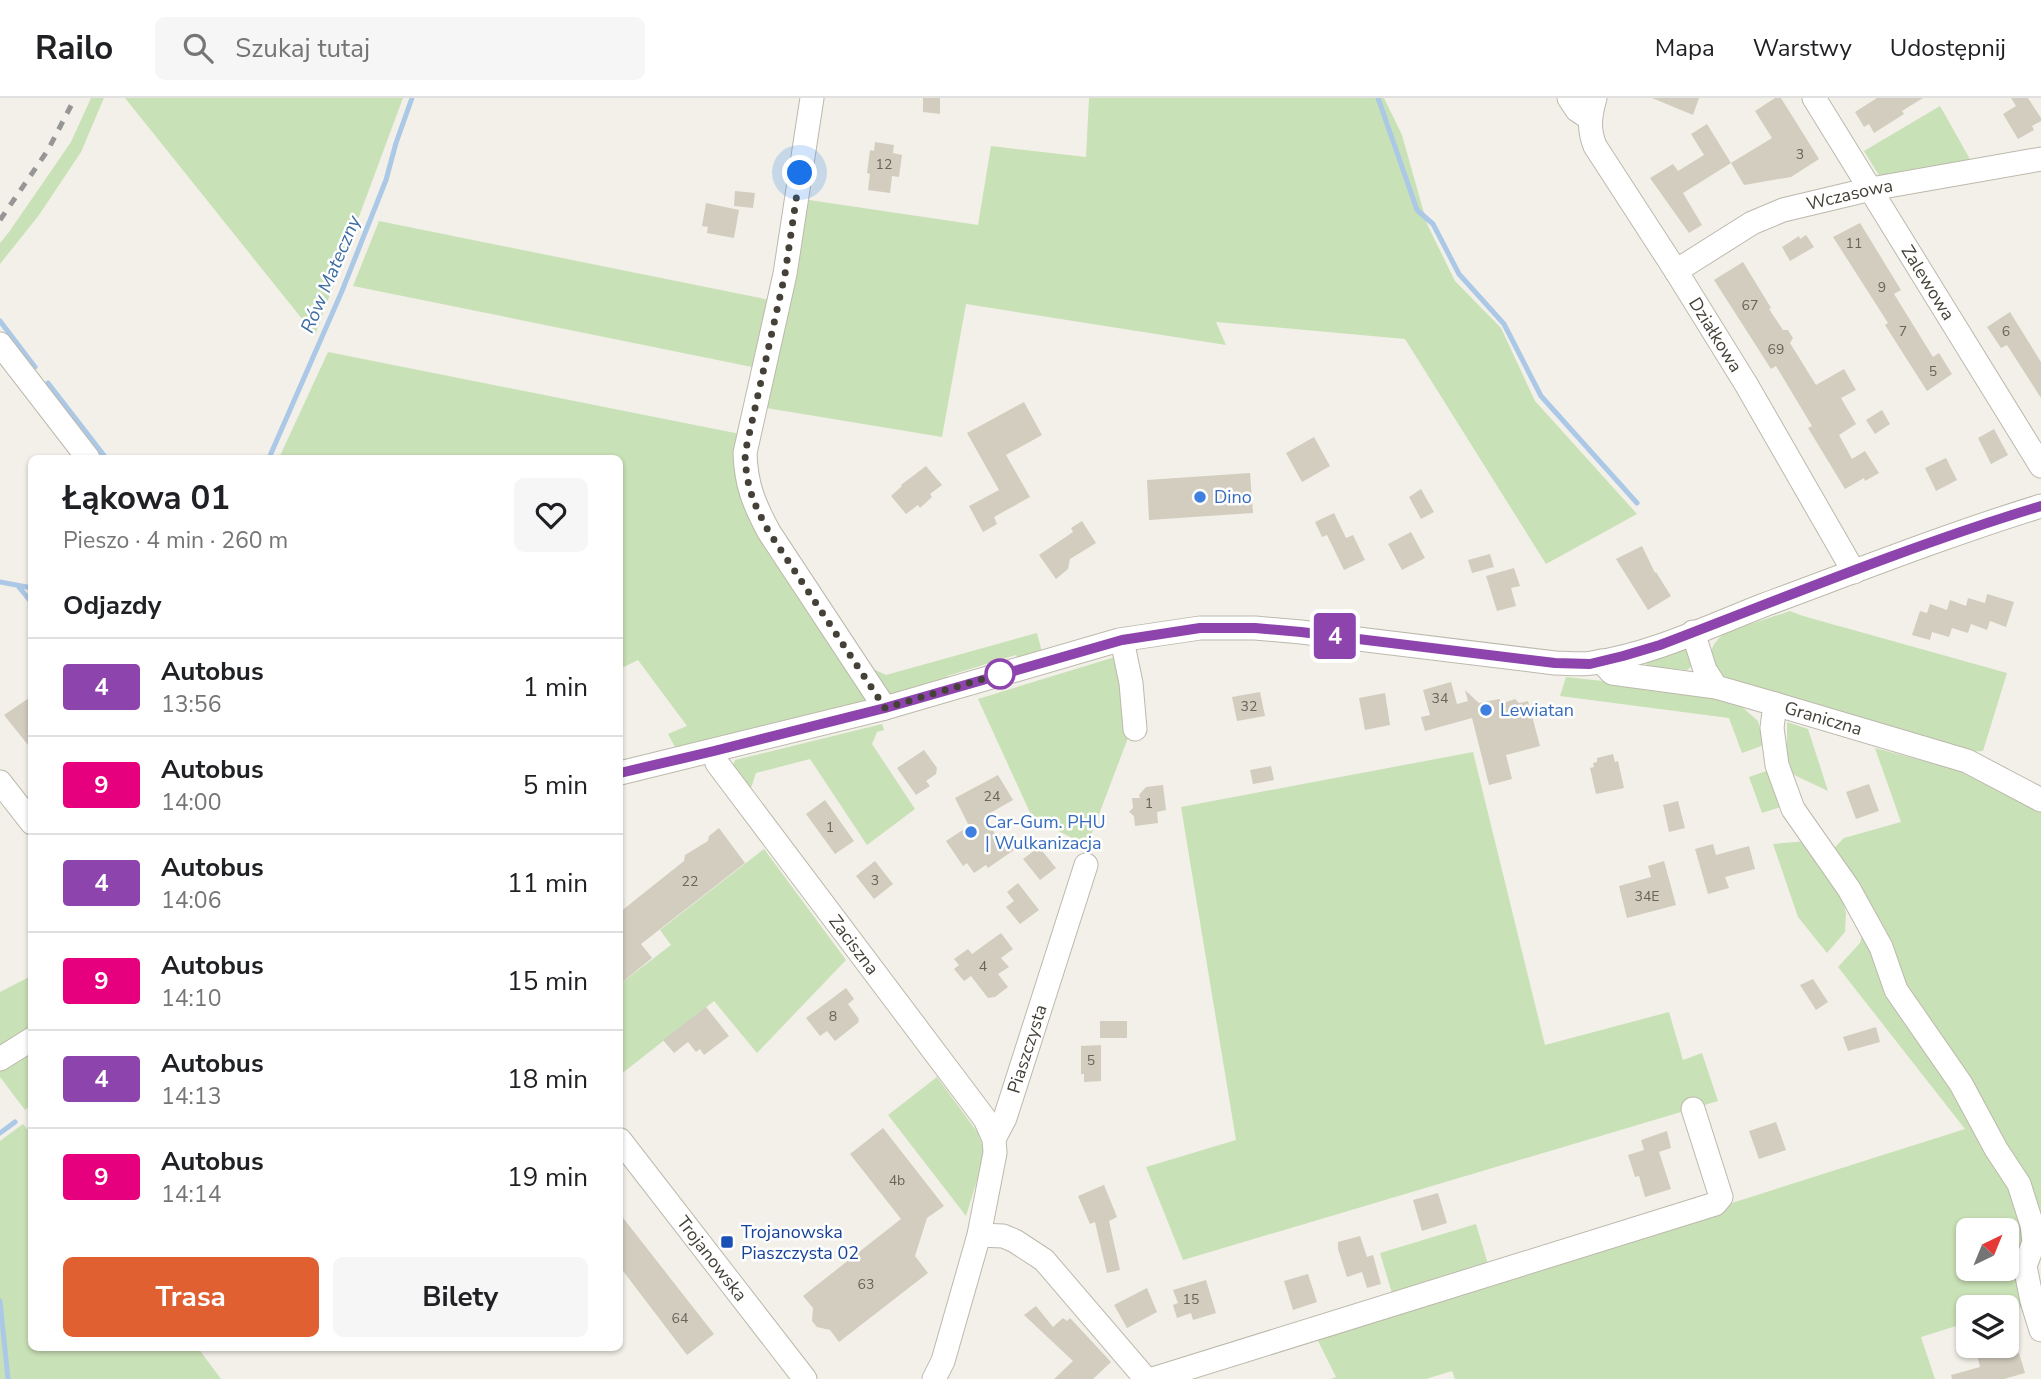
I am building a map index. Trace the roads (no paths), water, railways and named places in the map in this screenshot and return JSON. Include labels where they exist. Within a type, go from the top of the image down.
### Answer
[{"type":"street","points":[[812,98],[785,274],[747,442],[746,473],[753,503],[769,532],[885,708]]},
{"type":"street","points":[[1569,98],[1577,110],[1592,108]]},
{"type":"street","name":"Zalewowa","points":[[1814,98],[2041,466]]},
{"type":"street","name":"Działkowa","points":[[1592,108],[1590,133],[1595,146],[1753,396],[1854,572]]},
{"type":"street","name":"Wczasowa","points":[[1676,271],[1752,223],[1783,210],[1871,190],[2041,159]]},
{"type":"street","points":[[0,344],[86,455]]},
{"type":"street","points":[[623,772],[885,708],[1122,640],[1200,628],[1255,628],[1301,632],[1555,663],[1590,664],[1635,653],[1998,519],[2041,506]]},
{"type":"street","points":[[1693,632],[1705,670],[1716,687]]},
{"type":"street","points":[[1122,640],[1131,683],[1135,729]]},
{"type":"street","name":"Graniczna","points":[[1601,661],[1612,673],[1716,687],[1967,761],[2041,800]]},
{"type":"street","points":[[1775,704],[1772,728],[1777,765],[1793,809],[1849,889],[1881,947],[1896,990],[1961,1084],[1996,1149],[2019,1184],[2032,1224],[2034,1242],[2025,1266],[2041,1330]]},
{"type":"street","name":"Zaciszna","points":[[714,751],[717,763],[985,1119],[994,1139]]},
{"type":"street","points":[[0,782],[28,818]]},
{"type":"street","name":"Piaszczysta","points":[[934,1379],[943,1361],[979,1235],[995,1153],[994,1139],[1005,1118],[1086,865]]},
{"type":"street","points":[[0,1059],[28,1042]]},
{"type":"street","points":[[1153,1379],[1715,1204],[1721,1198],[1693,1109]]},
{"type":"street","name":"Trojanowska","points":[[623,1144],[805,1379]]},
{"type":"street","points":[[979,1235],[1003,1236],[1016,1241],[1044,1260],[1146,1379]]},
{"type":"waterway","name":"Rów Mateczny","points":[[270,455],[342,291],[386,180],[412,98]]},
{"type":"waterway","points":[[1378,98],[1417,210],[1433,224],[1459,274],[1504,324],[1541,396],[1637,503]]},
{"type":"waterway","points":[[0,321],[35,367]]},
{"type":"waterway","points":[[48,383],[104,455]]},
{"type":"waterway","name":"Rów Mateczny","points":[[0,582],[28,587]]},
{"type":"waterway","points":[[18,586],[28,598]]},
{"type":"waterway","points":[[0,1133],[15,1122]]},
{"type":"waterway","points":[[0,1301],[8,1379]]},
{"type":"railway","points":[[0,220],[48,150],[75,98]]},
{"type":"place","name":"Dino","points":[[1200,497]]},
{"type":"place","name":"Lewiatan","points":[[1486,710]]},
{"type":"place","name":"Car-Gum. PHU | Wulkanizacja","points":[[971,832]]},
{"type":"place","name":"Trojanowska Piaszczysta 02","points":[[727,1242]]}]
